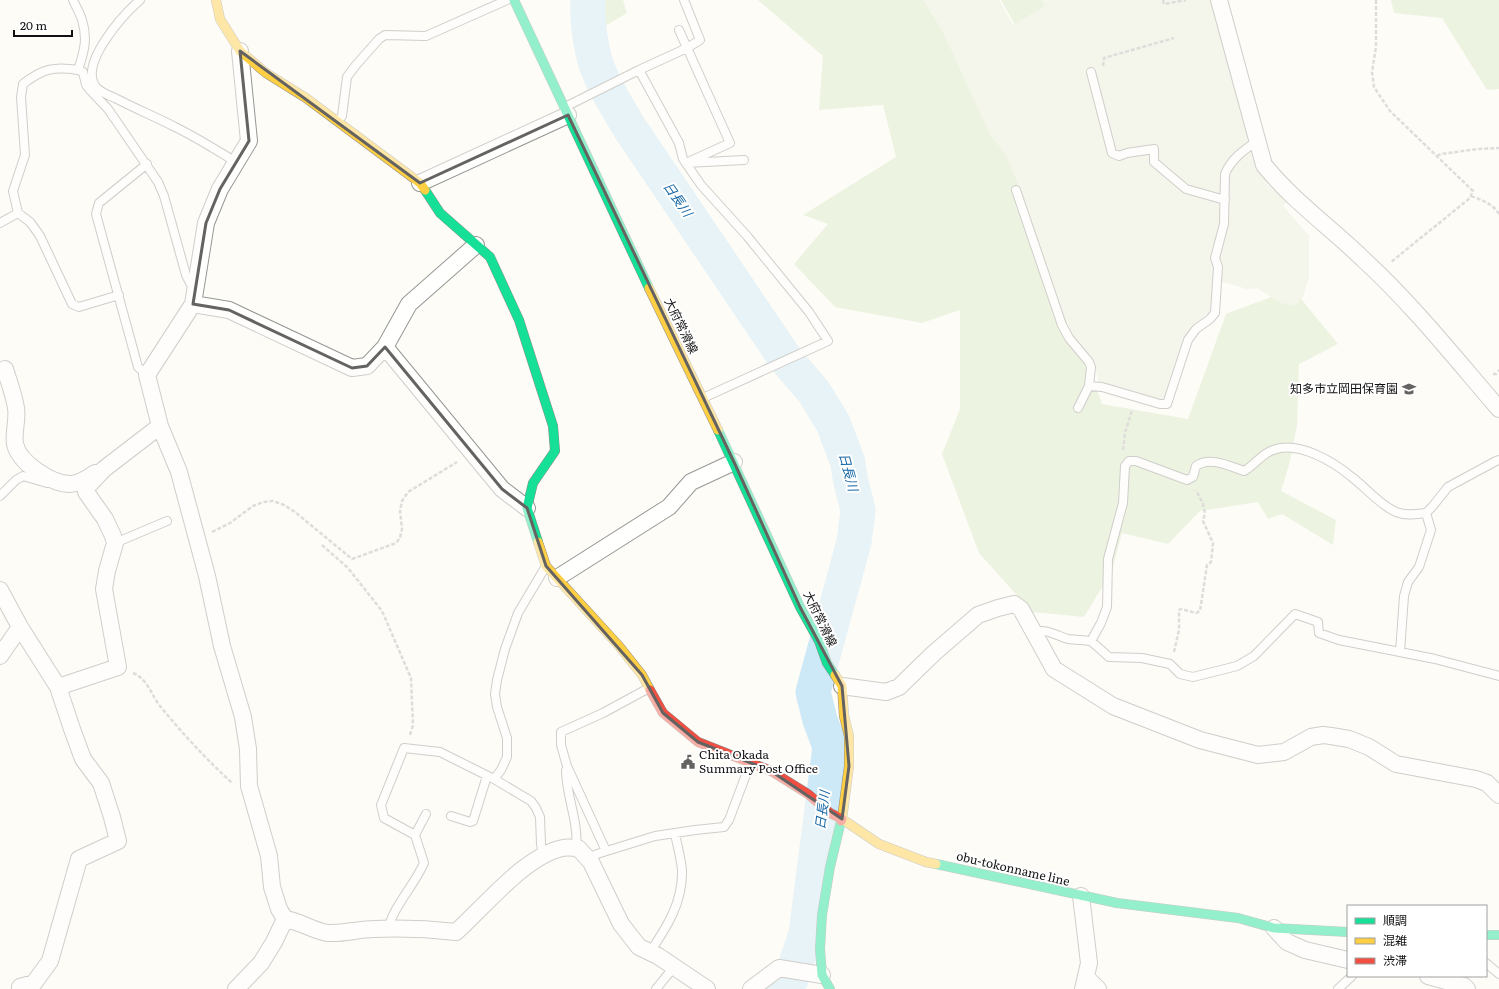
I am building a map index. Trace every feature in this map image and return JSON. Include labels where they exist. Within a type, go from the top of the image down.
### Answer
[{"type":"main road","points":[[216,0],[220,19],[240,51],[266,73],[306,98],[420,183],[440,213],[490,257],[519,320],[553,426],[555,451],[533,483],[527,508],[546,566]]},
{"type":"main road","name":"大府常滑線","points":[[514,0],[660,311],[734,462],[800,607],[819,641],[827,663],[842,686]]},
{"type":"main road","name":"obu-tokonname line","points":[[546,566],[619,646],[642,675],[663,713],[698,742],[771,771],[808,794],[830,813],[842,819],[879,844],[926,862],[1117,903],[1238,918],[1274,928],[1347,932]]},
{"type":"main road","points":[[826,982],[820,949],[822,915],[830,866],[842,819],[849,758],[849,736],[844,716],[842,686]]},
{"type":"main road","points":[[1487,935],[1499,935]]},
{"type":"street","points":[[1218,0],[1264,165],[1280,185],[1377,273],[1414,309],[1499,409]]},
{"type":"street","points":[[240,51],[249,141],[220,188],[206,223],[193,304],[147,375],[160,426],[179,472],[207,576],[222,646],[243,717],[248,749],[249,786],[269,856],[272,887],[285,919]]},
{"type":"street","points":[[420,183],[566,111]]},
{"type":"street","points":[[193,304],[229,310],[352,368],[367,366],[386,347],[409,304],[476,245]]},
{"type":"street","points":[[386,347],[502,489],[527,508]]},
{"type":"street","points":[[5,369],[16,408],[15,446],[21,456],[44,476],[58,482],[71,484],[84,480],[99,470],[104,469]]},
{"type":"street","points":[[58,687],[118,667],[104,589],[107,571],[115,544],[113,536],[104,519],[86,492],[86,488],[104,469],[160,426]]},
{"type":"street","points":[[557,578],[669,507],[691,482],[734,462]]},
{"type":"street","points":[[0,590],[20,627],[58,687],[83,759],[101,783],[118,841],[79,859],[50,961],[34,983],[20,987],[20,989]]},
{"type":"street","points":[[842,686],[886,692],[899,687],[934,653],[978,616],[998,608],[1014,604],[1021,609],[1054,669],[1113,706],[1200,740],[1258,755],[1284,752],[1311,737],[1323,735],[1348,739],[1369,747],[1396,764],[1476,779],[1487,783],[1499,795]]},
{"type":"street","points":[[0,656],[20,627]]},
{"type":"street","points":[[285,919],[295,920],[326,933],[339,934],[373,929],[436,930],[456,932],[504,884],[543,856],[563,848],[578,848],[591,862],[621,924],[640,946],[707,989]]},
{"type":"street","points":[[1081,896],[1089,963],[1084,983],[1098,989]]},
{"type":"street","points":[[236,989],[261,963],[274,942],[285,919]]},
{"type":"street","points":[[1274,928],[1287,942],[1305,950],[1347,960]]},
{"type":"street","points":[[751,989],[779,968],[801,971],[826,982]]},
{"type":"street","points":[[1432,977],[1464,986],[1467,989]]},
{"type":"lane","points":[[73,0],[82,20],[85,34],[85,49],[78,70]]},
{"type":"lane","points":[[140,0],[116,24],[102,45],[93,65],[93,88],[158,182],[164,196],[186,275],[190,283],[196,286]]},
{"type":"lane","points":[[338,122],[342,116],[347,77],[379,39],[385,35],[426,36],[507,0]]},
{"type":"lane","points":[[566,111],[639,70],[687,48],[700,40],[684,0]]},
{"type":"lane","points":[[679,30],[730,143],[686,163]]},
{"type":"lane","points":[[119,296],[79,307],[72,304],[40,236],[30,222],[18,213],[13,191],[25,155],[21,97],[23,84],[32,77],[48,69],[62,67],[78,70],[83,72],[86,85],[176,127],[236,162]]},
{"type":"lane","points":[[639,70],[679,143],[683,159],[701,185],[747,236],[809,312],[828,341],[703,398]]},
{"type":"lane","points":[[1091,72],[1112,153],[1119,156],[1127,153],[1154,149],[1154,162],[1186,189],[1225,200]]},
{"type":"lane","points":[[1089,386],[1102,387],[1160,404],[1167,404],[1188,340],[1196,329],[1210,319],[1215,313],[1218,267],[1215,258],[1224,224],[1225,174],[1227,168],[1238,155],[1257,141]]},
{"type":"lane","points":[[686,163],[744,160]]},
{"type":"lane","points":[[147,164],[99,203],[96,214],[138,366],[147,375]]},
{"type":"lane","points":[[1016,190],[1062,326],[1069,338],[1091,367],[1089,386],[1078,408]]},
{"type":"lane","points":[[0,223],[18,213]]},
{"type":"lane","points":[[1091,641],[1101,623],[1107,607],[1108,559],[1123,503],[1125,466],[1129,461],[1136,462],[1187,480],[1193,477],[1196,466],[1203,462],[1216,462],[1244,471],[1251,467],[1264,453],[1275,449],[1287,447],[1304,450],[1322,457],[1352,477],[1384,506],[1396,512],[1408,515],[1426,513],[1448,487],[1499,460]]},
{"type":"lane","points":[[0,496],[16,480],[23,476],[54,486],[58,482]]},
{"type":"lane","points":[[1400,652],[1404,596],[1408,582],[1419,567],[1431,530],[1426,513]]},
{"type":"lane","points":[[115,544],[167,520]]},
{"type":"lane","points":[[451,816],[470,822],[472,821],[490,778],[501,770],[506,757],[507,738],[497,707],[497,680],[505,649],[518,612],[546,566]]},
{"type":"lane","points":[[1034,632],[1049,632],[1068,639],[1091,641],[1109,657],[1142,658],[1170,664],[1180,674],[1193,677],[1237,666],[1254,656],[1295,614],[1318,622],[1319,632],[1332,638],[1374,648],[1436,659],[1499,676]]},
{"type":"lane","points":[[606,851],[568,768],[561,745],[561,732],[603,713],[649,688]]},
{"type":"lane","points":[[388,929],[390,918],[420,872],[424,863],[415,835],[384,818],[381,805],[404,748],[440,752],[531,801],[540,817],[543,856]]},
{"type":"lane","points":[[588,859],[597,854],[655,836],[724,827],[729,820],[750,763]]},
{"type":"lane","points":[[568,768],[566,770],[566,781],[577,838],[576,848]]},
{"type":"lane","points":[[415,835],[426,814]]},
{"type":"lane","points":[[650,952],[677,906],[681,887],[682,868],[675,833]]},
{"type":"lane","points":[[1487,964],[1499,974]]},
{"type":"lane","points":[[656,989],[674,967]]},
{"type":"lane","points":[[1338,989],[1351,977]]},
{"type":"path","points":[[1162,0],[1164,4],[1186,0]]},
{"type":"path","points":[[1376,0],[1376,47],[1372,72],[1374,87],[1390,111],[1473,191],[1471,196],[1377,273]]},
{"type":"path","points":[[1091,72],[1100,70],[1104,65],[1104,58],[1174,38]]},
{"type":"path","points":[[1437,156],[1441,154],[1478,149],[1499,148]]},
{"type":"path","points":[[1471,196],[1489,204],[1497,210],[1499,214]]},
{"type":"path","points":[[1127,463],[1123,452],[1125,433],[1136,396]]},
{"type":"path","points":[[197,538],[207,535],[230,523],[253,506],[263,502],[273,501],[284,505],[295,512],[352,559],[396,543],[400,538],[402,529],[400,511],[402,502],[408,492],[472,452]]},
{"type":"path","points":[[1170,664],[1180,630],[1179,610],[1181,609],[1196,613],[1200,611],[1206,565],[1211,562],[1213,543],[1203,521],[1205,513],[1203,504],[1190,478]]},
{"type":"path","points":[[322,544],[348,568],[382,611],[411,678],[413,725],[404,748]]},
{"type":"path","points":[[118,667],[137,674],[146,682],[159,704],[214,766],[232,783],[235,789]]},
{"type":"highlighted area","points":[[240,51],[420,183],[568,115],[734,462],[800,607],[842,686],[849,766],[842,819],[771,771],[698,742],[663,713],[642,675],[546,566],[527,508],[502,489],[385,347],[367,366],[352,368],[229,310],[193,304],[206,223],[220,189],[249,141]]},
{"type":"green space","points":[[592,0],[623,0],[627,13],[607,25],[592,16]]},
{"type":"green space","points":[[758,0],[932,0],[998,133],[1066,303],[1102,404],[1188,419],[1226,314],[1293,289],[1338,344],[1299,364],[1297,426],[1289,465],[1281,491],[1336,520],[1333,545],[1282,514],[1268,519],[1258,502],[1200,511],[1168,544],[1122,533],[1112,571],[1084,617],[1032,612],[979,553],[942,454],[960,409],[960,310],[922,323],[835,307],[794,264],[828,224],[803,215],[896,157],[883,105],[819,110],[823,56]]},
{"type":"green space","points":[[923,0],[999,0],[1013,25],[1045,6],[1041,0],[1211,0],[1253,159],[1267,184],[1287,202],[1283,206],[1309,236],[1309,277],[1303,297],[1295,306],[1281,303],[1257,288],[1247,289],[1213,279],[1210,312],[1191,326],[1165,401],[1159,401],[1099,383],[1093,360],[1071,335],[1064,323],[1020,187],[1004,152],[991,136],[943,32]]},
{"type":"green space","points":[[1001,0],[1050,0],[1038,66]]},
{"type":"green space","points":[[1391,0],[1499,0],[1499,89],[1487,90],[1442,18],[1394,13]]},
{"type":"waterway","name":"日長川","points":[[588,0],[588,23],[595,61],[606,86],[629,127],[785,358],[814,392],[833,423],[848,463],[858,510],[854,542],[813,692],[820,720],[830,747],[806,934],[791,979],[773,984],[766,989]]},
{"type":"waterway","points":[[791,979],[794,989]]},
{"type":"traffic: fast","points":[[514,0],[649,288]]},
{"type":"traffic: fast","points":[[425,190],[440,213],[490,257],[519,320],[553,426],[555,451],[533,483],[527,508],[538,542]]},
{"type":"traffic: fast","points":[[718,430],[800,607],[819,641],[827,663],[835,675]]},
{"type":"traffic: fast","points":[[830,989],[822,975],[820,949],[822,915],[830,867],[841,821]]},
{"type":"traffic: fast","points":[[936,864],[1117,903],[1238,918],[1274,928],[1347,932]]},
{"type":"traffic: fast","points":[[1487,935],[1499,935]]},
{"type":"traffic: slow","points":[[216,0],[220,19],[240,51],[266,73],[306,98],[420,183],[425,190]]},
{"type":"traffic: slow","points":[[649,288],[718,430]]},
{"type":"traffic: slow","points":[[538,542],[546,566],[619,646],[642,675],[650,690]]},
{"type":"traffic: slow","points":[[835,675],[842,686],[844,716],[849,736],[849,766],[842,819],[879,844],[926,862],[936,864]]},
{"type":"traffic: jam","points":[[650,690],[663,713],[698,742],[771,771],[808,794],[830,813],[842,819],[841,821]]},
{"type":"place","name":"知多市立岡田保育園","points":[[1409,389]]},
{"type":"place","name":"Chita Okada Summary Post Office","points":[[688,762]]}]
